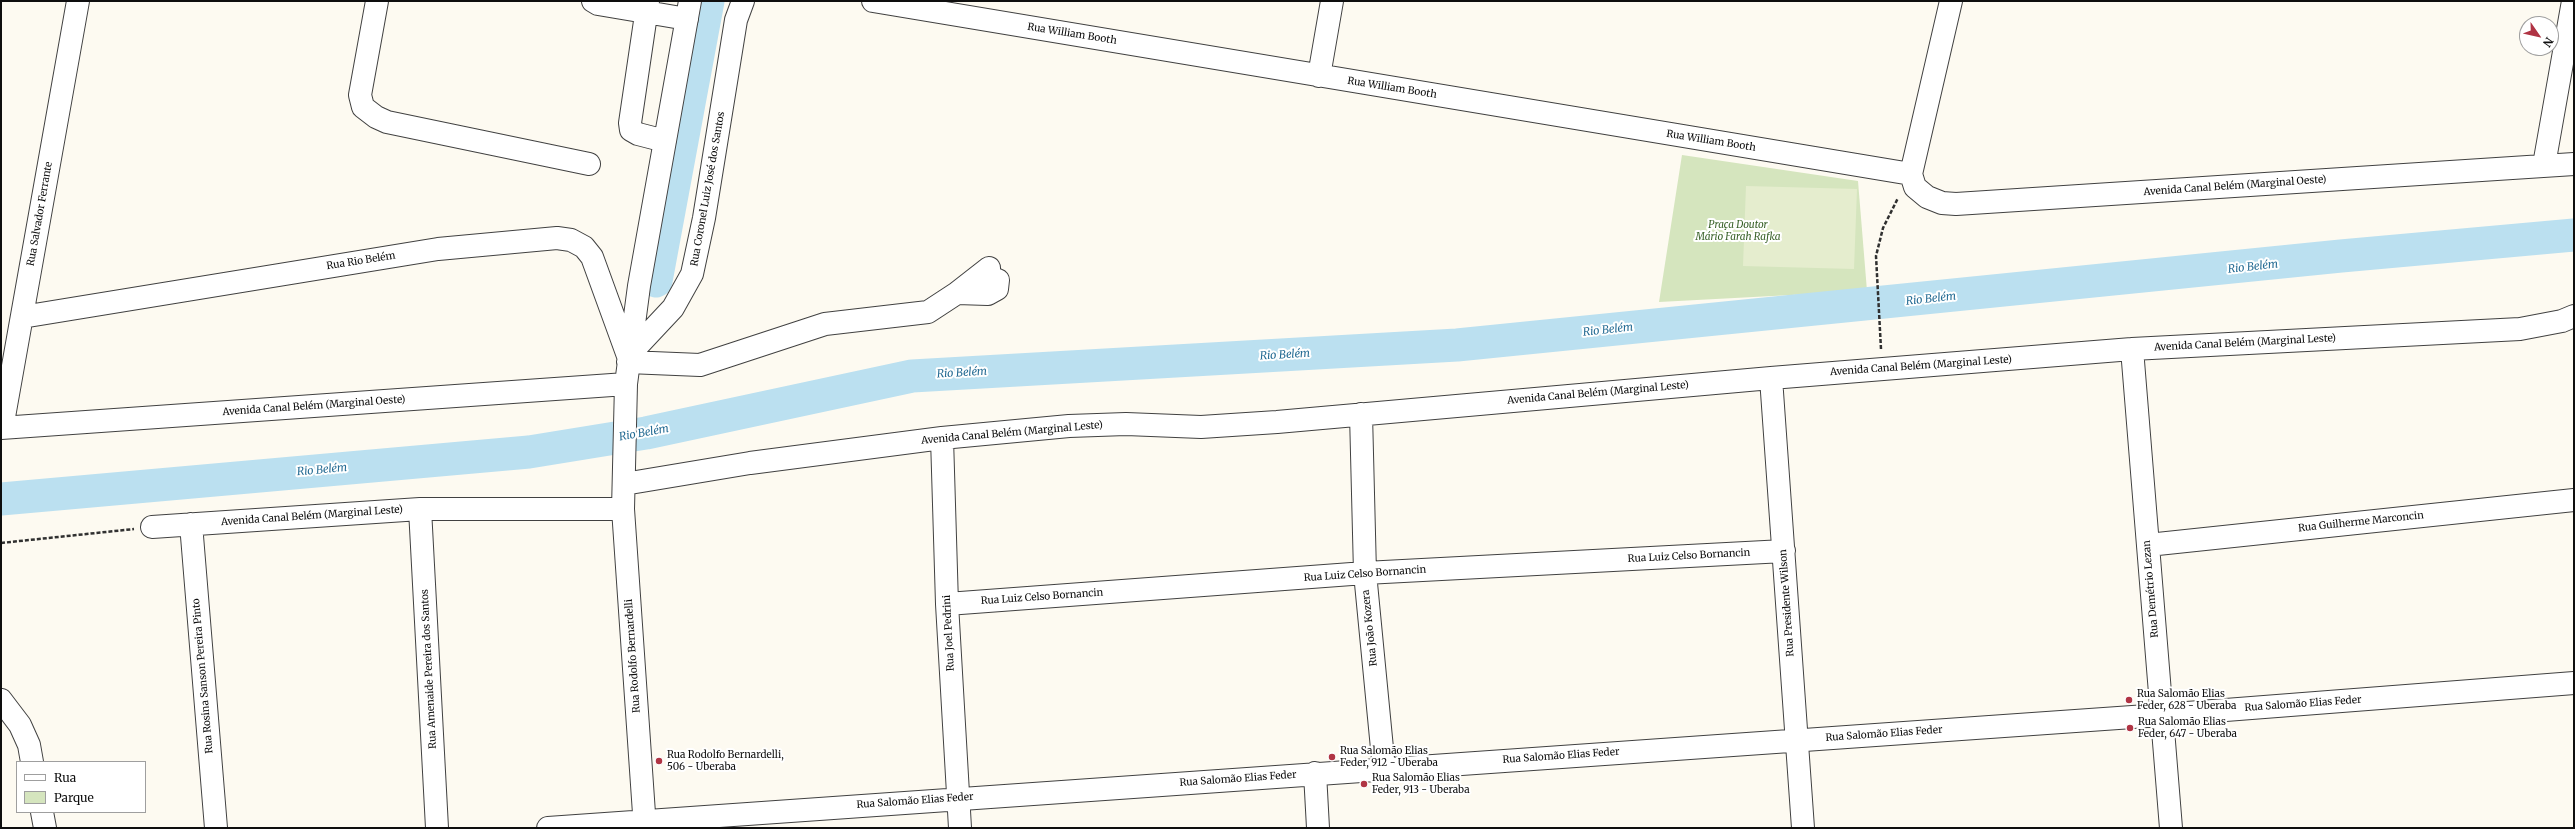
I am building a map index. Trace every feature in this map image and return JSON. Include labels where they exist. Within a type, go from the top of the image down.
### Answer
[{"type":"street","name":"Rua Salvador Ferrante","points":[[2,428],[78,1]]},
{"type":"street","points":[[377,1],[360,94],[363,107],[376,117],[387,122],[589,164]]},
{"type":"street","points":[[593,1],[598,4],[688,10],[628,359],[626,384]]},
{"type":"street","name":"Rua Coronel Luiz José dos Santos","points":[[628,359],[673,308],[692,274],[703,225],[736,20],[743,1]]},
{"type":"street","name":"Rua William Booth","points":[[873,1],[1910,174]]},
{"type":"street","points":[[1319,76],[1332,1]]},
{"type":"street","points":[[1910,174],[1951,1]]},
{"type":"street","points":[[2544,165],[2573,1]]},
{"type":"street","points":[[647,7],[630,123],[632,130],[638,134],[665,141]]},
{"type":"street","name":"Avenida Canal Belém (Marginal Oeste)","points":[[1910,174],[1915,187],[1927,197],[1942,203],[1956,204],[2574,164]]},
{"type":"street","name":"Rua Rio Belém","points":[[22,317],[438,249],[557,238],[571,240],[584,247],[592,257],[628,359]]},
{"type":"street","points":[[628,359],[700,365],[825,324],[928,312],[957,293]]},
{"type":"street","name":"Avenida Canal Belém (Marginal Leste)","points":[[624,484],[750,463],[942,438],[1069,426],[1126,424],[1201,427],[1771,378],[2132,349],[2520,329],[2562,321],[2574,316]]},
{"type":"street","name":"Rua Demétrio Lezan","points":[[2132,349],[2171,828]]},
{"type":"street","name":"Rua Presidente Wilson","points":[[1771,378],[1804,828]]},
{"type":"street","name":"Avenida Canal Belém (Marginal Oeste)","points":[[2,428],[626,384]]},
{"type":"street","name":"Rua Rodolfo Bernardelli","points":[[626,384],[623,508],[645,824]]},
{"type":"street","name":"Rua João Kozera","points":[[1361,414],[1365,573],[1384,769]]},
{"type":"street","name":"Rua Joel Pedrini","points":[[942,438],[948,604],[960,828]]},
{"type":"street","name":"Rua Guilherme Marconcin","points":[[2148,545],[2574,500]]},
{"type":"street","name":"Avenida Canal Belém (Marginal Leste)","points":[[152,527],[420,509],[623,508]]},
{"type":"street","name":"Rua Amenaide Pereira dos Santos","points":[[420,509],[437,828]]},
{"type":"street","name":"Rua Rosina Sanson Pereira Pinto","points":[[191,524],[216,828]]},
{"type":"street","name":"Rua Luiz Celso Bornancin","points":[[948,604],[1365,573],[1784,551]]},
{"type":"street","name":"Rua Salomão Elias Feder","points":[[548,828],[645,824],[958,798],[2161,715],[2574,683]]},
{"type":"street","points":[[1,700],[20,725],[29,745],[32,761]]},
{"type":"street","points":[[1315,773],[1318,828]]},
{"type":"street","points":[[42,813],[45,828]]},
{"type":"path","points":[[1882,348],[1875,272],[1876,256],[1883,228],[1910,174]]},
{"type":"path","points":[[1,543],[152,527]]},
{"type":"green space","name":"Praça Doutor Mário Farah Rafka","points":[[1682,155],[1858,181],[1867,291],[1659,302]]},
{"type":"green space","points":[[1746,186],[1857,189],[1854,269],[1743,266]]},
{"type":"waterway","points":[[656,281],[708,1]]},
{"type":"waterway","name":"Rio Belém","points":[[1,499],[529,452],[646,433],[912,376],[1457,345],[2341,256],[2574,235]]},
{"type":"place","name":"Rua Salomão Elias Feder, 628 - Uberaba","points":[[2129,700]]},
{"type":"place","name":"Rua Salomão Elias Feder, 647 - Uberaba","points":[[2130,728]]},
{"type":"place","name":"Rua Salomão Elias Feder, 912 - Uberaba","points":[[1332,757]]},
{"type":"place","name":"Rua Rodolfo Bernardelli, 506 - Uberaba","points":[[659,761]]},
{"type":"place","name":"Rua Salomão Elias Feder, 913 - Uberaba","points":[[1364,784]]}]
